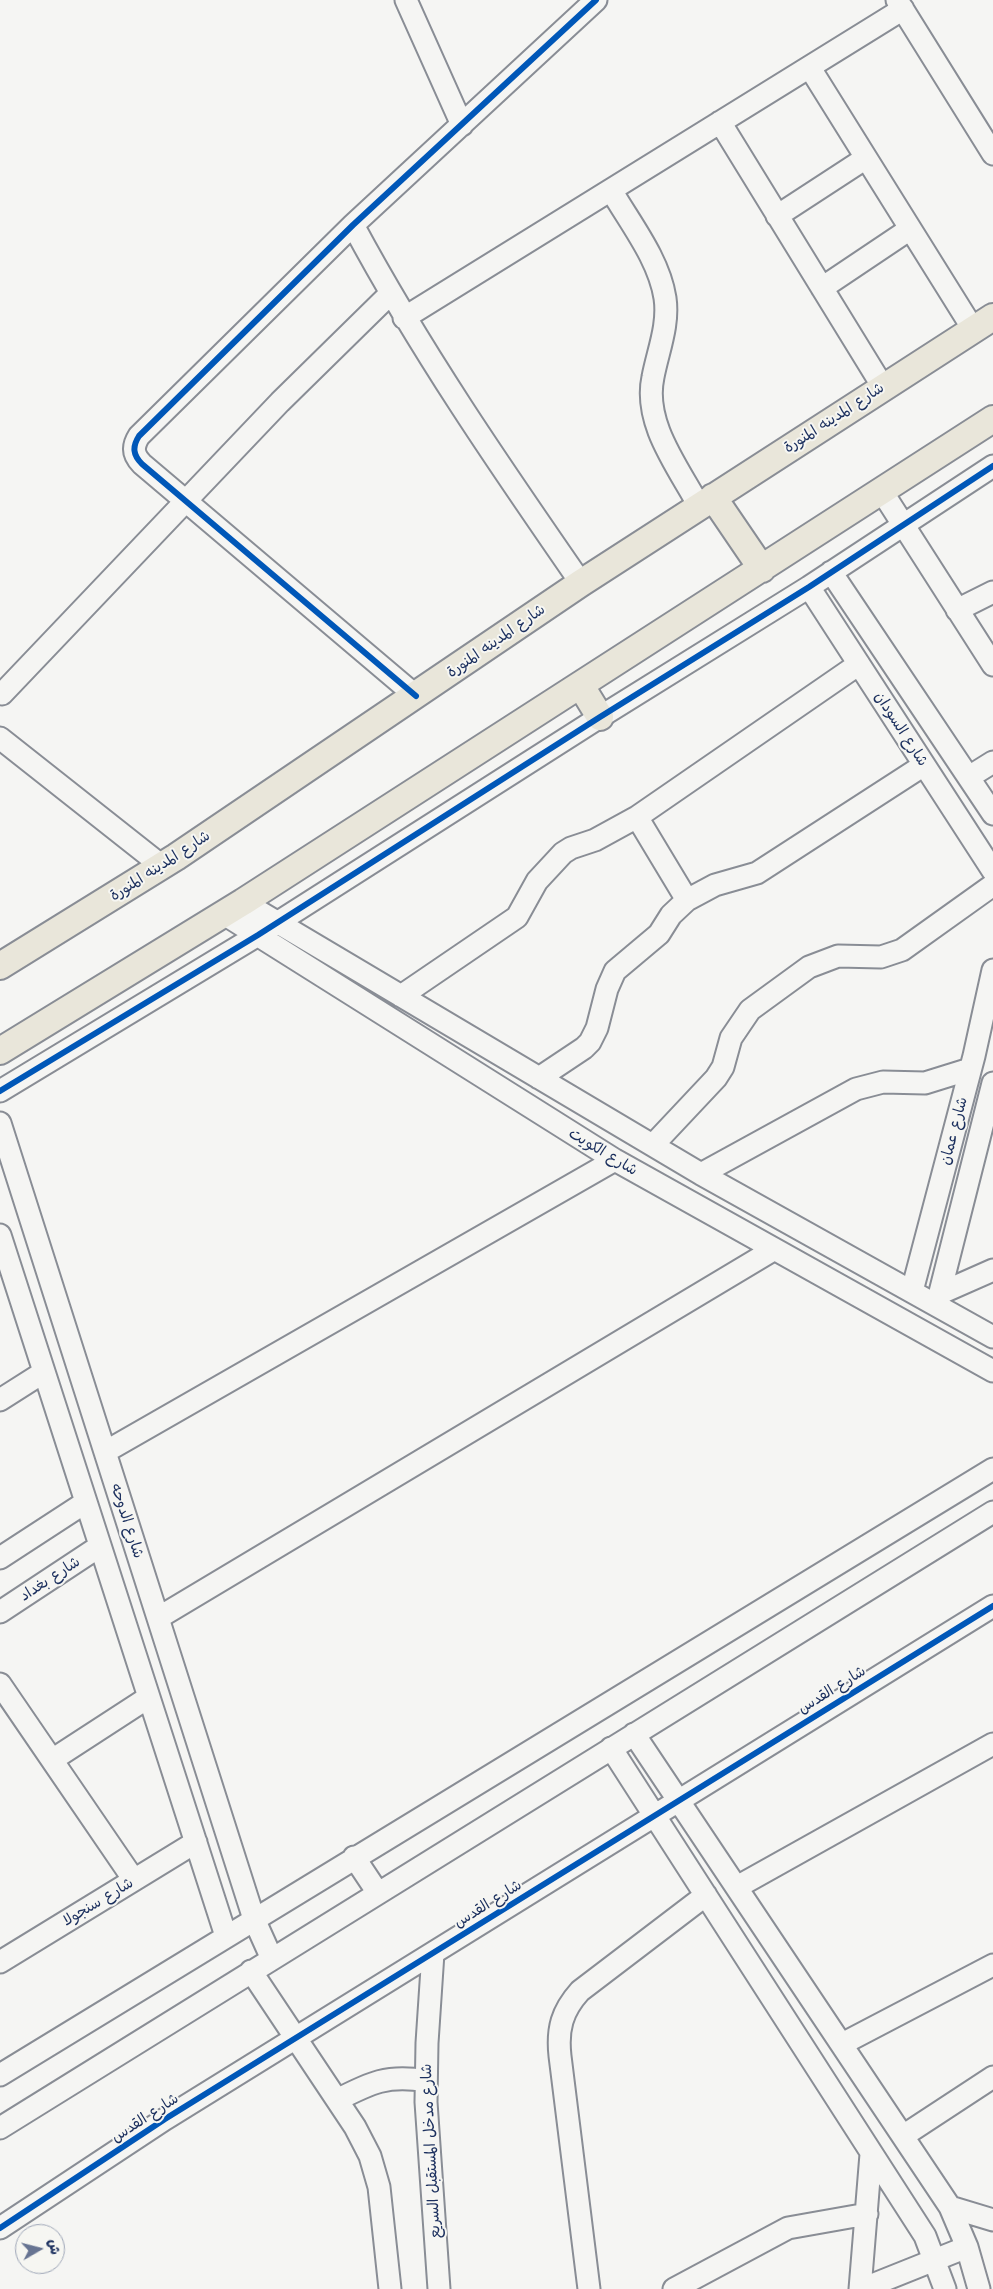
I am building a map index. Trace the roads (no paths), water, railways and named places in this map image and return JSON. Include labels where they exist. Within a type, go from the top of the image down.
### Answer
[{"type":"main road","name":"شارع المدينه المنورة","points":[[0,966],[162,866],[581,583],[882,386],[983,323]]},
{"type":"main road","points":[[0,1052],[233,908],[581,686],[993,419]]},
{"type":"main road","points":[[706,502],[762,569]]},
{"type":"main road","points":[[581,686],[600,717]]},
{"type":"street","points":[[406,0],[462,125]]},
{"type":"street","points":[[416,696],[137,458],[135,443],[139,436],[353,225],[596,0]]},
{"type":"street","points":[[404,318],[810,68],[900,5],[993,154]]},
{"type":"street","points":[[810,68],[910,229],[983,323]]},
{"type":"street","points":[[720,122],[882,386]]},
{"type":"street","points":[[777,216],[866,158]]},
{"type":"street","points":[[611,190],[659,273],[665,299],[665,326],[652,377],[653,417],[660,436],[706,502]]},
{"type":"street","points":[[353,225],[404,318],[465,415],[581,583]]},
{"type":"street","points":[[822,288],[910,229]]},
{"type":"street","points":[[2,694],[280,402],[390,294]]},
{"type":"street","points":[[0,1091],[258,935],[600,717],[809,587],[993,466]]},
{"type":"street","points":[[881,490],[993,665]]},
{"type":"street","name":"شارع السودان","points":[[831,572],[993,814]]},
{"type":"street","name":"شارع السودان","points":[[809,587],[993,871]]},
{"type":"street","points":[[958,610],[993,592]]},
{"type":"street","points":[[401,996],[517,917],[537,881],[563,853],[571,848],[595,840],[637,816],[859,664]]},
{"type":"street","points":[[0,738],[162,866]]},
{"type":"street","points":[[969,777],[993,762]]},
{"type":"street","points":[[539,1078],[590,1042],[598,1028],[607,988],[615,971],[659,934],[671,915],[687,900],[715,885],[757,873],[924,765]]},
{"type":"street","points":[[637,816],[687,900]]},
{"type":"street","points":[[653,1145],[716,1078],[722,1067],[731,1038],[750,1010],[809,967],[823,960],[838,956],[881,957],[902,950],[993,885]]},
{"type":"street","name":"شارع الكويت","points":[[233,908],[278,922],[709,1179],[912,1291],[939,1298],[993,1337]]},
{"type":"street","name":"شارع الكويت","points":[[233,908],[258,935],[615,1160],[703,1211],[993,1371]]},
{"type":"street","name":"شارع عمان","points":[[912,1291],[970,1069],[993,970]]},
{"type":"street","points":[[703,1211],[709,1179],[856,1089],[882,1082],[925,1083],[970,1069]]},
{"type":"street","name":"شارع عمان","points":[[939,1298],[993,1083]]},
{"type":"street","name":"شارع الدوحه","points":[[0,1123],[254,1919],[272,1959]]},
{"type":"street","points":[[105,1452],[615,1160]]},
{"type":"street","points":[[0,1235],[4,1266],[44,1372],[226,1936]]},
{"type":"street","points":[[158,1618],[773,1250]]},
{"type":"street","points":[[939,1298],[993,1270]]},
{"type":"street","points":[[0,1400],[44,1372]]},
{"type":"street","points":[[2,2069],[226,1936],[993,1469]]},
{"type":"street","points":[[0,1558],[86,1502]]},
{"type":"street","points":[[0,2128],[993,1512]]},
{"type":"street","name":"شارع بغداد","points":[[0,1612],[102,1553],[135,1547]]},
{"type":"street","name":"شارع القدس","points":[[0,2228],[295,2038],[993,1606]]},
{"type":"street","points":[[0,1684],[134,1880]]},
{"type":"street","points":[[52,1760],[149,1697]]},
{"type":"street","points":[[634,1734],[950,2207],[967,2247],[980,2289]]},
{"type":"street","points":[[738,1887],[993,1744]]},
{"type":"street","points":[[611,1748],[924,2236],[935,2259],[945,2289]]},
{"type":"street","name":"شارع سنجولا","points":[[0,1962],[196,1842]]},
{"type":"street","points":[[354,1858],[378,1894]]},
{"type":"street","points":[[589,2289],[559,2048],[560,2020],[568,2004],[580,1991],[706,1895]]},
{"type":"street","name":"شارع مدخل المستقبل السريع","points":[[433,1953],[426,2081],[428,2144],[439,2289]]},
{"type":"street","points":[[842,2044],[993,1965]]},
{"type":"street","points":[[251,1971],[355,2127],[370,2156],[379,2187],[390,2289]]},
{"type":"street","points":[[903,2136],[993,2077]]},
{"type":"street","points":[[337,2100],[374,2082],[392,2078],[426,2081]]},
{"type":"street","points":[[871,2154],[861,2289],[967,2247]]},
{"type":"street","points":[[950,2207],[993,2220]]},
{"type":"street","points":[[674,2289],[788,2228],[867,2214]]}]
